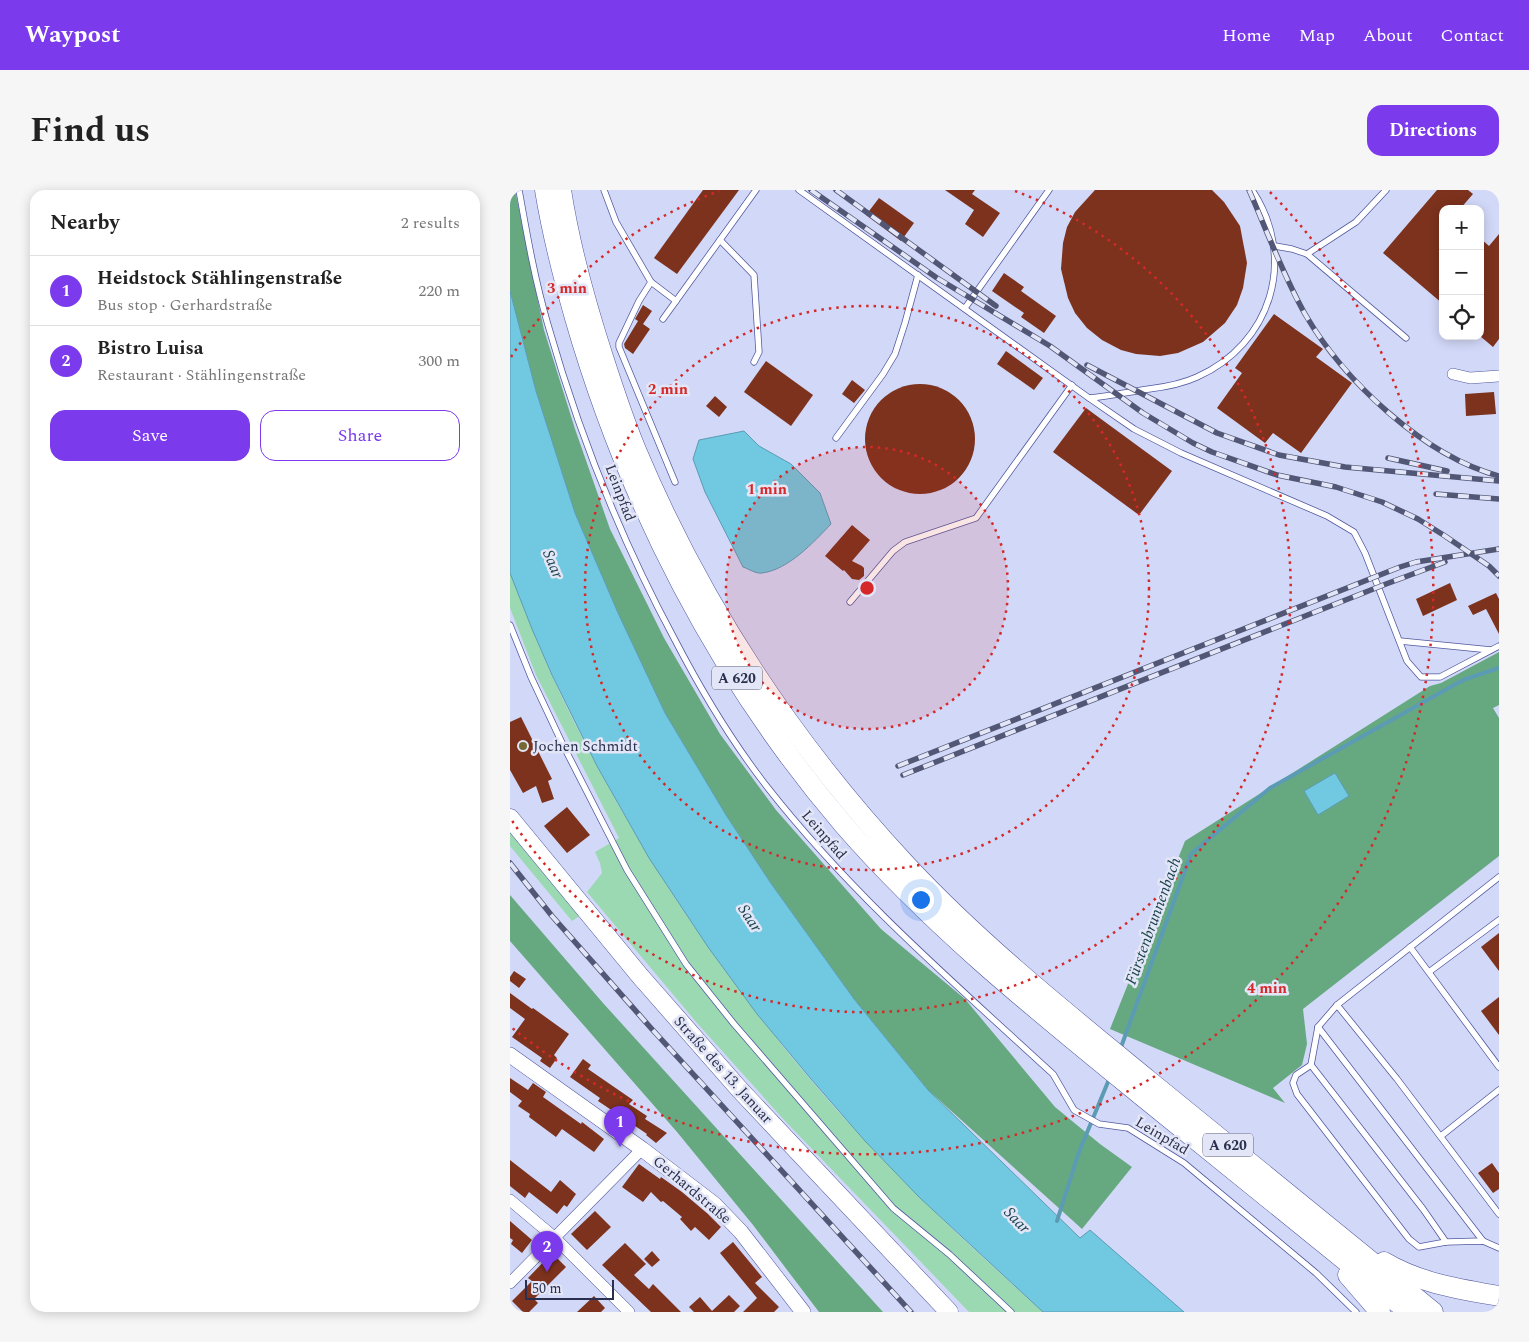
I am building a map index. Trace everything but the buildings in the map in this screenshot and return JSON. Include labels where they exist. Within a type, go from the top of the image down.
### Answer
[{"type":"highway","name":"A 620","points":[[545,190],[569,297],[602,404],[619,450],[651,522],[716,645],[751,702],[808,781],[892,877],[976,956],[1126,1073],[1320,1231],[1408,1312]]},
{"type":"highway","name":"A 620","points":[[561,190],[584,294],[611,382],[635,448],[676,538],[701,587],[765,690],[822,766],[907,866],[1102,1054]]},
{"type":"highway","name":"A 620","points":[[1320,1231],[1433,1312]]},
{"type":"highway","points":[[1320,1231],[1399,1271],[1441,1286],[1499,1296]]},
{"type":"highway","points":[[1320,1231],[1380,1312]]},
{"type":"main road","name":"Straße des 13. Januar","points":[[510,818],[640,976],[733,1083],[949,1312]]},
{"type":"street","points":[[1453,374],[1470,378],[1499,376]]},
{"type":"street","name":"Gerhardstraße","points":[[510,1055],[642,1149],[714,1204],[741,1232],[803,1312]]},
{"type":"street","points":[[510,1283],[642,1149]]},
{"type":"street","points":[[510,1200],[554,1237],[629,1312]]},
{"type":"lane","name":"Leinpfad","points":[[519,190],[547,324],[580,426],[626,543],[685,659],[720,721],[768,789],[834,865],[878,911],[1053,1074],[1074,1110],[1087,1119],[1099,1124],[1128,1128],[1184,1163],[1316,1272],[1356,1312]]},
{"type":"lane","points":[[604,190],[616,222],[651,282],[676,301]]},
{"type":"lane","points":[[663,319],[756,190]]},
{"type":"lane","points":[[799,190],[1089,398],[1134,428],[1181,453],[1327,516],[1354,532],[1365,554],[1408,661],[1421,677],[1440,677],[1499,646]]},
{"type":"lane","points":[[965,308],[1049,190]]},
{"type":"lane","points":[[1089,398],[1176,384],[1195,378],[1229,359],[1257,328],[1271,292],[1275,267],[1275,246],[1272,232],[1252,190]]},
{"type":"lane","points":[[1307,254],[1356,222],[1386,190]]},
{"type":"lane","points":[[720,240],[754,275],[759,352],[754,362]]},
{"type":"lane","points":[[1275,246],[1307,254],[1406,338]]},
{"type":"lane","points":[[836,438],[884,374],[895,354],[918,275]]},
{"type":"lane","points":[[651,282],[639,301],[619,343],[619,348],[675,482]]},
{"type":"lane","points":[[850,602],[893,551],[905,542],[976,518],[1072,385]]},
{"type":"lane","points":[[510,625],[530,677],[627,870],[686,964],[734,1024],[893,1208],[949,1254],[1011,1312]]},
{"type":"lane","points":[[1400,641],[1491,650]]},
{"type":"lane","points":[[1499,876],[1337,1005],[1318,1027],[1310,1064],[1296,1075],[1292,1083],[1297,1094],[1408,1239],[1419,1247],[1446,1242],[1483,1241],[1499,1248]]},
{"type":"lane","points":[[1429,972],[1499,920]]},
{"type":"lane","points":[[1410,947],[1499,1067]]},
{"type":"lane","points":[[1337,1005],[1441,1136],[1499,1214]]},
{"type":"lane","points":[[1318,1027],[1483,1241]]},
{"type":"lane","points":[[1310,1064],[1423,1209],[1446,1242]]},
{"type":"lane","points":[[1441,1136],[1499,1090]]},
{"type":"green space","points":[[510,190],[515,190],[544,330],[575,429],[610,529],[664,638],[720,734],[776,810],[881,929],[965,999],[1055,1107],[1100,1144],[1132,1167],[1082,1229],[928,1090],[854,999],[770,882],[726,815],[665,713],[618,613],[575,513],[536,391],[510,291]]},
{"type":"green space","points":[[510,573],[552,676],[616,801],[652,862],[731,979],[819,1090],[866,1142],[931,1208],[1043,1312],[969,1312],[785,1121],[697,1023],[587,892],[602,873],[595,852],[619,838],[536,675],[510,608]]},
{"type":"green space","points":[[1499,652],[1499,705],[1493,708],[1499,718],[1499,856],[1303,1009],[1307,1044],[1302,1065],[1273,1088],[1285,1103],[1110,1029],[1185,841],[1430,686],[1441,683]]},
{"type":"green space","points":[[510,827],[581,915],[572,921],[510,846]]},
{"type":"green space","points":[[510,895],[603,1003],[883,1312],[819,1312],[753,1225],[677,1132],[510,941]]},
{"type":"water","name":"Saar","points":[[510,291],[536,391],[575,513],[618,613],[665,713],[726,815],[770,882],[854,999],[928,1090],[1080,1238],[1090,1230],[1184,1312],[1043,1312],[919,1197],[865,1141],[811,1079],[757,1014],[708,947],[649,858],[597,766],[552,675],[510,573]]},
{"type":"water","points":[[744,431],[759,446],[791,464],[820,493],[831,524],[809,547],[791,561],[772,571],[762,573],[743,567],[705,492],[693,459],[699,440]]},
{"type":"water","points":[[1335,773],[1349,796],[1318,815],[1304,791]]},
{"type":"waterway","name":"Fürstenbrunnenbach","points":[[1120,1050],[1191,854],[1270,788],[1463,680],[1499,668]]},
{"type":"waterway","name":"Fürstenbrunnenbach","points":[[1057,1221],[1079,1152],[1110,1077]]},
{"type":"railway","points":[[811,190],[937,278],[1050,346],[1143,413],[1193,443],[1212,452],[1277,475],[1336,487],[1382,502],[1418,519],[1445,536],[1489,566],[1499,576]]},
{"type":"railway","points":[[836,190],[996,306]]},
{"type":"railway","points":[[1249,190],[1297,299],[1321,339],[1341,365],[1389,413],[1415,434],[1443,452],[1471,466],[1499,476]]},
{"type":"railway","points":[[1087,365],[1217,433],[1279,455],[1345,467],[1499,481]]},
{"type":"railway","points":[[1388,458],[1447,471]]},
{"type":"railway","points":[[1436,494],[1499,499]]},
{"type":"railway","points":[[898,766],[1400,567],[1416,562],[1499,549]]},
{"type":"railway","points":[[903,775],[1445,562]]},
{"type":"railway","points":[[510,863],[552,916],[650,1027],[911,1312]]},
{"type":"place","name":"Jochen Schmidt","points":[[523,746]]},
{"type":"place","name":"Heidstock Stählingenstraße","points":[[620,1147]]},
{"type":"place","name":"Bistro Luisa","points":[[547,1272]]}]
